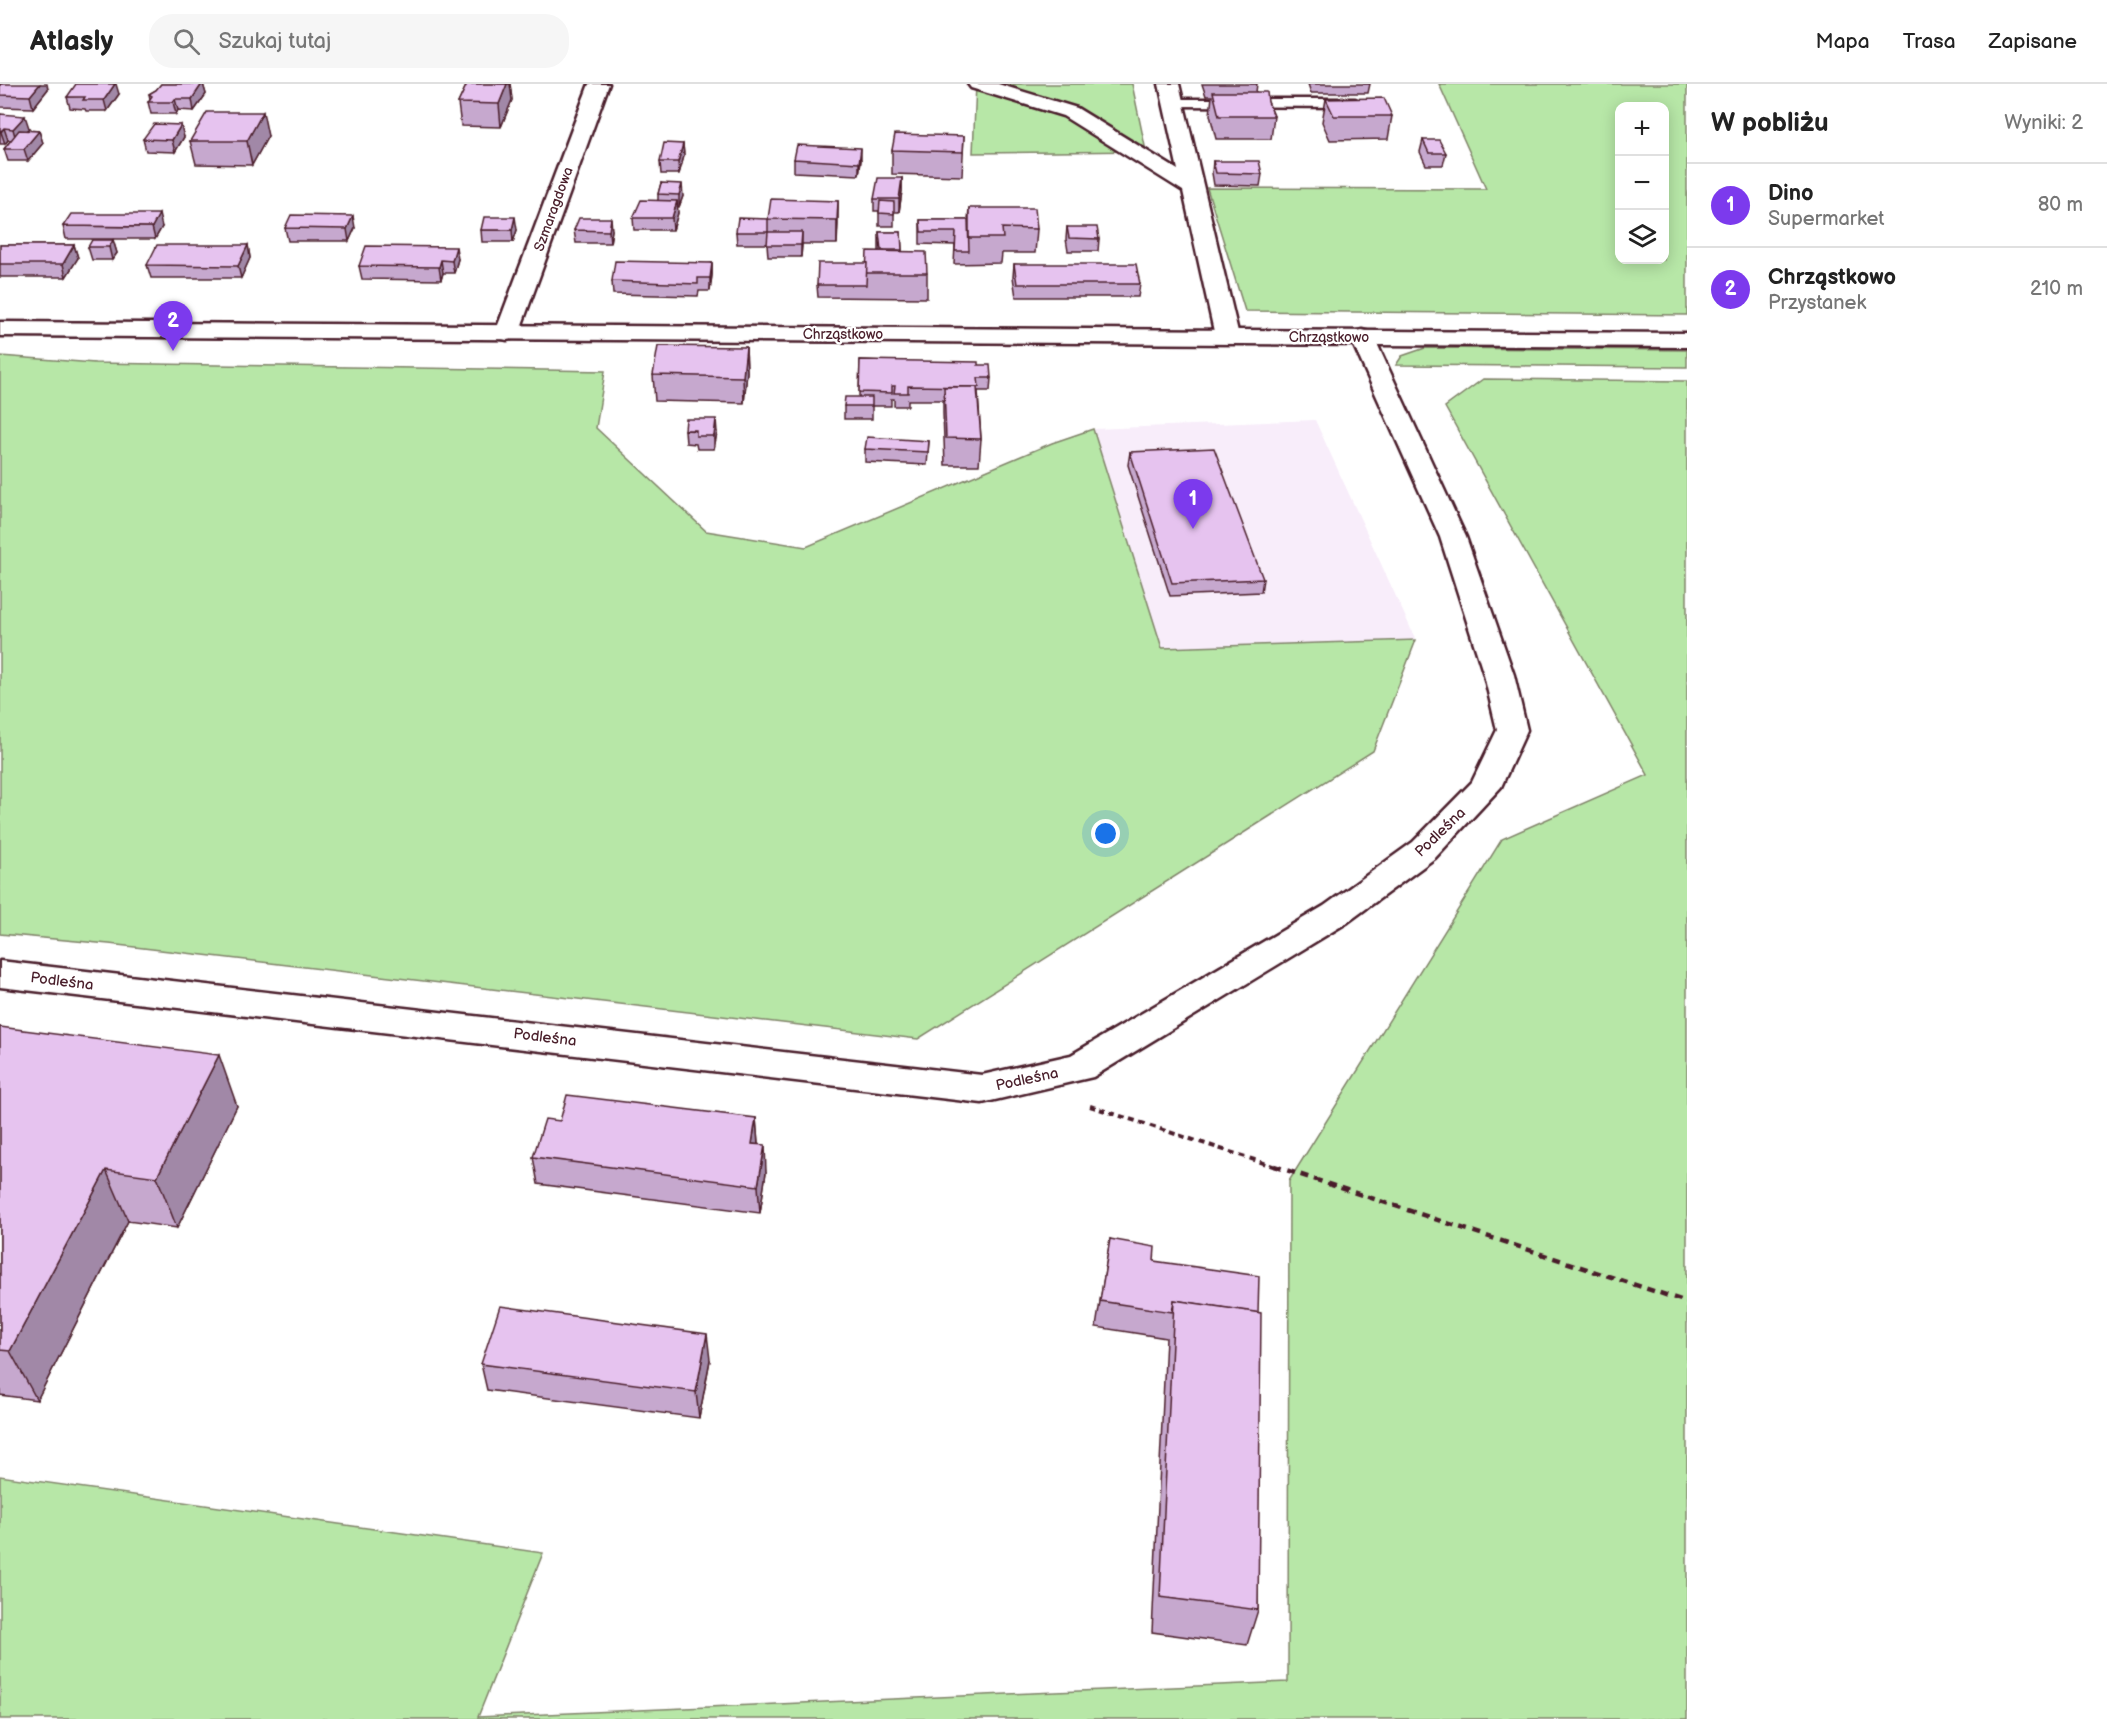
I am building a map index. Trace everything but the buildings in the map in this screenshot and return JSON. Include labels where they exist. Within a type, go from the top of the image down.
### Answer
[{"type":"street","name":"Szmaragdowa","points":[[507,333],[599,84]]},
{"type":"street","points":[[978,84],[1070,112],[1194,189]]},
{"type":"street","points":[[1171,93],[1227,336]]},
{"type":"street","name":"Chrząstkowo","points":[[0,329],[1687,340]]},
{"type":"street","name":"Podleśna","points":[[0,974],[982,1089],[1080,1067],[1336,914],[1424,850],[1485,787],[1512,730],[1499,675],[1453,537],[1362,337]]},
{"type":"lane","points":[[1171,93],[1375,103]]},
{"type":"path","points":[[1083,1104],[1687,1302]]},
{"type":"shaded area","points":[[1315,420],[1416,640],[1162,648],[1093,429]]},
{"type":"green space","points":[[976,84],[1132,84],[1146,151],[973,153]]},
{"type":"green space","points":[[1439,84],[1687,84],[1687,315],[1245,311],[1207,188],[1486,189]]},
{"type":"green space","points":[[1425,348],[1687,350],[1687,367],[1396,365],[1402,356]]},
{"type":"green space","points":[[0,356],[95,363],[605,371],[596,428],[706,531],[806,547],[1052,443],[1093,429],[1162,648],[1416,640],[1373,751],[918,1039],[109,944],[0,934]]},
{"type":"green space","points":[[1483,379],[1687,381],[1687,1719],[0,1719],[0,1476],[543,1553],[478,1717],[1288,1682],[1289,1181],[1502,839],[1648,775],[1445,407]]},
{"type":"place","name":"Chrząstkowo","points":[[173,351]]},
{"type":"place","name":"Dino","points":[[1193,529]]}]
